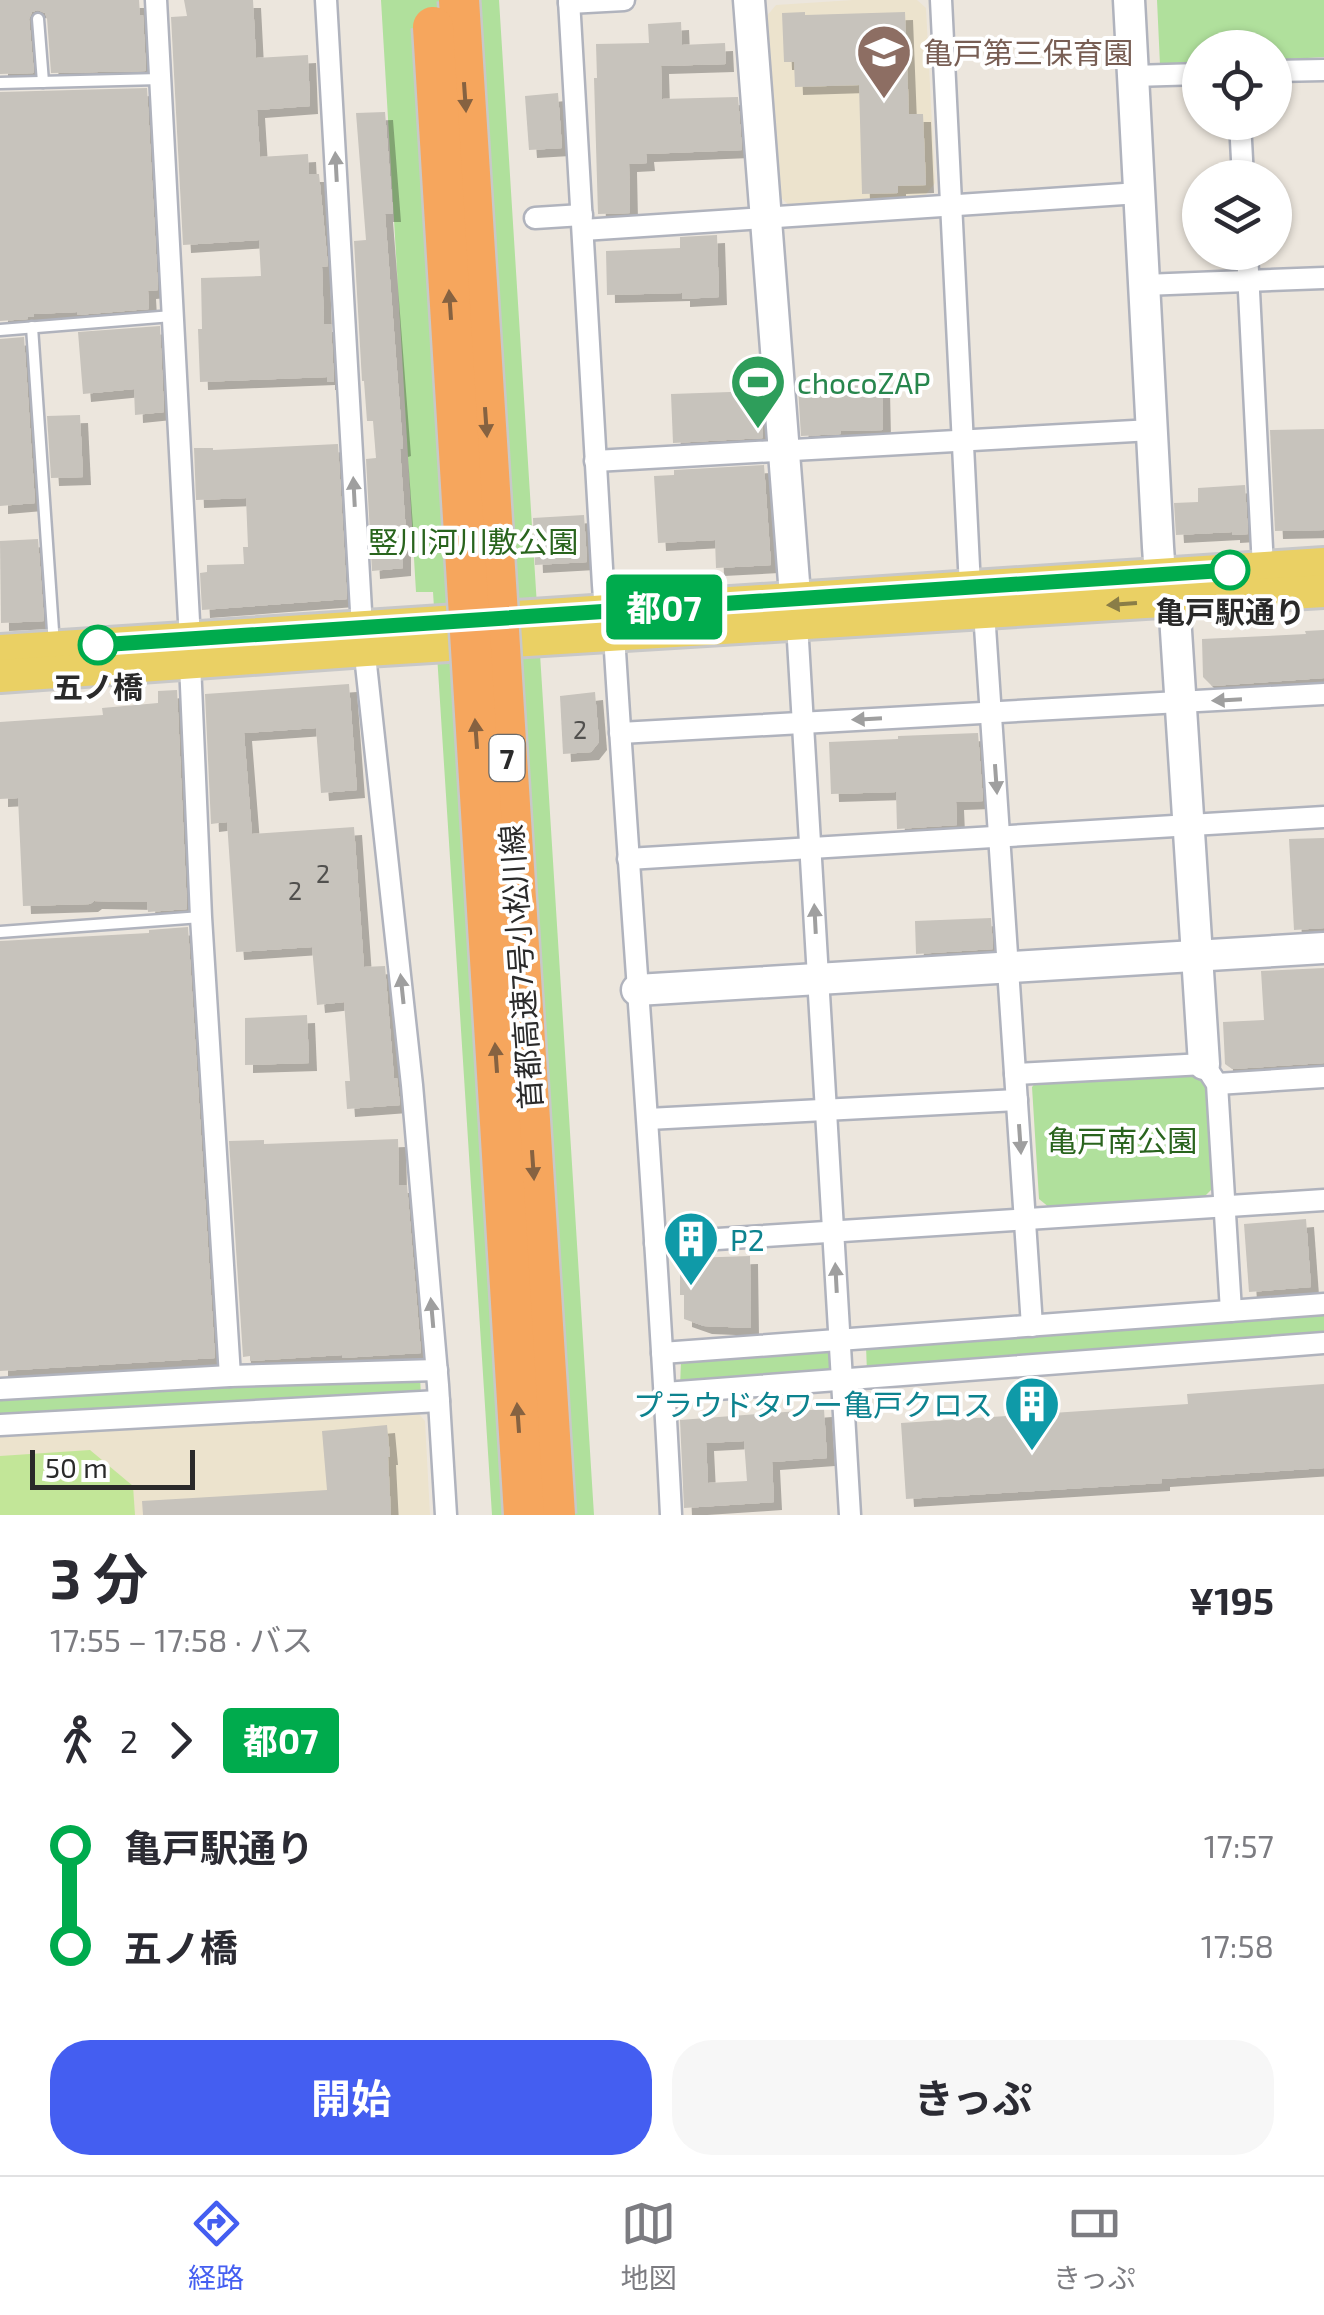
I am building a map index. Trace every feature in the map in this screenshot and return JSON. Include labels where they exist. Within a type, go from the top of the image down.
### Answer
[{"type":"highway","name":"首都高速7号小松川線","points":[[431,0],[524,1515]]},
{"type":"highway","name":"首都高速7号小松川線","points":[[459,0],[555,1515]]},
{"type":"main road","points":[[1167,588],[1264,568],[1324,564]]},
{"type":"main road","points":[[0,676],[190,651],[544,627],[1167,588],[1324,591]]},
{"type":"main road","points":[[0,652],[54,648],[190,651]]},
{"type":"street","points":[[156,0],[201,917],[230,1376]]},
{"type":"street","points":[[326,0],[364,639],[412,1085],[446,1515]]},
{"type":"street","points":[[624,0],[569,1],[596,461],[648,1120],[672,1515]]},
{"type":"street","points":[[749,0],[796,611],[850,1515]]},
{"type":"street","points":[[942,0],[963,440],[992,713],[1032,1326]]},
{"type":"street","points":[[1129,0],[1152,430],[1180,702],[1196,956],[1231,1311]]},
{"type":"street","points":[[1292,71],[1324,70]]},
{"type":"street","points":[[1133,76],[1182,75]]},
{"type":"street","points":[[535,218],[582,222],[766,218],[1139,193]]},
{"type":"street","points":[[1248,270],[1264,568]]},
{"type":"street","points":[[1144,285],[1324,278]]},
{"type":"street","points":[[596,461],[1152,430]]},
{"type":"street","points":[[620,733],[1324,694]]},
{"type":"street","points":[[628,860],[1324,817]]},
{"type":"street","points":[[637,990],[1324,948]]},
{"type":"street","points":[[1015,1074],[1324,1077]]},
{"type":"street","points":[[648,1120],[1017,1100]]},
{"type":"street","points":[[655,1243],[1324,1200]]},
{"type":"street","points":[[662,1353],[1324,1304]]},
{"type":"street","points":[[665,1393],[1324,1343]]},
{"type":"street","points":[[0,1389],[436,1370]]},
{"type":"street","points":[[0,1425],[439,1401]]},
{"type":"lane","points":[[38,19],[43,82]]},
{"type":"lane","points":[[0,83],[160,79]]},
{"type":"lane","points":[[0,330],[172,316]]},
{"type":"lane","points":[[32,327],[54,648]]},
{"type":"lane","points":[[0,932],[201,917]]},
{"type":"shaded area","points":[[917,0],[926,8],[935,183],[923,198],[790,206],[778,195],[766,17],[776,5]]},
{"type":"shaded area","points":[[418,1413],[425,1421],[430,1515],[0,1515],[0,1436]]},
{"type":"green space","name":"竪川河川敷公園","points":[[381,0],[499,0],[594,1515],[492,1515],[433,592],[416,592]]},
{"type":"green space","points":[[1157,0],[1324,0],[1324,57],[1292,59],[1292,30],[1182,30],[1182,64],[1160,65]]},
{"type":"green space","name":"亀戸南公園","points":[[1197,1073],[1208,1084],[1213,1188],[1200,1201],[1050,1208],[1039,1199],[1032,1087],[1038,1080]]},
{"type":"green space","points":[[1324,1309],[1324,1335],[867,1372],[866,1346]]},
{"type":"green space","points":[[830,1350],[831,1374],[680,1388],[681,1361]]},
{"type":"green space","points":[[420,1376],[421,1398],[0,1421],[0,1394]]},
{"type":"green space","points":[[90,1450],[133,1486],[135,1515],[0,1515],[0,1456]]},
{"type":"building","points":[[0,0],[139,0],[146,71],[51,73],[47,18],[38,10],[29,19],[34,73],[0,74]]},
{"type":"building","points":[[184,0],[253,0],[256,58],[308,55],[310,106],[257,110],[260,157],[308,154],[309,174],[319,174],[328,266],[322,267],[324,324],[331,324],[334,382],[327,382],[327,377],[200,382],[201,278],[261,276],[259,240],[183,245],[171,17],[187,16]]},
{"type":"building","name":"亀戸第三保育園","points":[[905,12],[909,114],[923,114],[926,185],[898,186],[898,193],[862,194],[859,85],[795,87],[794,62],[784,62],[782,13]]},
{"type":"building","points":[[681,22],[682,45],[725,43],[726,64],[661,66],[662,99],[738,97],[742,150],[646,154],[647,163],[629,164],[630,213],[598,214],[596,44],[649,43],[648,24]]},
{"type":"building","points":[[147,88],[158,290],[148,291],[149,309],[34,314],[28,319],[0,321],[0,92]]},
{"type":"building","points":[[558,93],[562,148],[529,150],[525,96]]},
{"type":"building","points":[[385,112],[393,214],[385,214],[407,546],[403,546],[403,568],[372,571],[366,459],[376,458],[373,421],[367,421],[362,381],[354,241],[366,240],[356,113]]},
{"type":"building","points":[[717,235],[719,297],[682,299],[682,293],[607,295],[606,251],[680,248],[680,237]]},
{"type":"building","points":[[160,326],[164,412],[135,415],[134,389],[83,394],[78,332]]},
{"type":"building","points":[[24,337],[35,503],[0,506],[0,339]]},
{"type":"building","points":[[882,384],[883,430],[801,436],[798,387]]},
{"type":"building","points":[[760,391],[763,438],[673,443],[671,394]]},
{"type":"building","points":[[80,415],[83,477],[51,478],[47,416]]},
{"type":"building","points":[[1324,429],[1324,530],[1275,531],[1270,430]]},
{"type":"building","points":[[338,444],[347,599],[202,610],[200,573],[207,572],[207,565],[244,564],[243,547],[248,547],[246,498],[196,500],[194,448]]},
{"type":"building","points":[[764,465],[771,565],[716,568],[715,540],[658,543],[654,476],[674,475],[674,470]]},
{"type":"building","points":[[1245,485],[1248,534],[1176,535],[1174,503],[1198,502],[1198,488]]},
{"type":"building","points":[[584,515],[587,562],[535,565],[533,518]]},
{"type":"building","points":[[38,539],[44,621],[1,623],[0,541]]},
{"type":"building","points":[[1324,630],[1324,678],[1212,686],[1203,677],[1202,639]]},
{"type":"building","points":[[349,684],[357,790],[321,793],[316,728],[244,733],[252,834],[354,827],[364,967],[385,966],[394,1078],[400,1105],[347,1109],[345,1081],[350,1081],[344,1002],[317,1005],[312,947],[236,952],[227,822],[211,824],[205,694]]},
{"type":"building","points":[[177,690],[187,909],[148,912],[147,902],[94,901],[23,906],[18,798],[0,799],[0,722],[103,715],[102,708],[158,703],[158,691]]},
{"type":"building","points":[[595,692],[599,742],[591,752],[563,754],[560,696]]},
{"type":"building","points":[[978,733],[983,801],[956,802],[957,825],[897,829],[896,792],[831,794],[829,742]]},
{"type":"building","points":[[1324,838],[1324,928],[1294,930],[1289,839]]},
{"type":"building","points":[[991,918],[993,949],[916,954],[915,921]]},
{"type":"building","points":[[188,927],[215,1358],[0,1371],[0,941],[149,933]]},
{"type":"building","points":[[1324,968],[1324,1063],[1232,1069],[1225,1064],[1223,1022],[1264,1020],[1261,971]]},
{"type":"building","points":[[307,1015],[309,1063],[245,1065],[245,1018]]},
{"type":"building","points":[[398,1139],[399,1185],[407,1185],[421,1353],[250,1361],[250,1356],[243,1357],[229,1141],[264,1140],[264,1144]]},
{"type":"building","points":[[1306,1219],[1311,1287],[1249,1292],[1244,1224]]},
{"type":"building","name":"P2","points":[[750,1256],[751,1328],[704,1326],[684,1319],[680,1266],[690,1258]]},
{"type":"building","points":[[1324,1384],[1324,1468],[906,1499],[901,1423],[1188,1404],[1187,1394]]},
{"type":"building","points":[[824,1409],[827,1458],[772,1462],[774,1502],[684,1508],[680,1420]],"holes":[[[744,1441],[747,1481],[708,1483],[706,1443]]]},
{"type":"building","points":[[387,1425],[391,1515],[143,1515],[142,1501],[327,1490],[322,1431]]},
{"type":"bus line","name":"都07","points":[[98,645],[1230,570]]},
{"type":"place","name":"亀戸第三保育園","points":[[884,101]]},
{"type":"place","name":"chocoZAP","points":[[758,431]]},
{"type":"place","name":"亀戸駅通り","points":[[1230,570]]},
{"type":"place","name":"五ノ橋","points":[[98,645]]},
{"type":"place","name":"P2","points":[[691,1288]]},
{"type":"place","name":"プラウドタワー亀戸クロス","points":[[1032,1453]]}]
